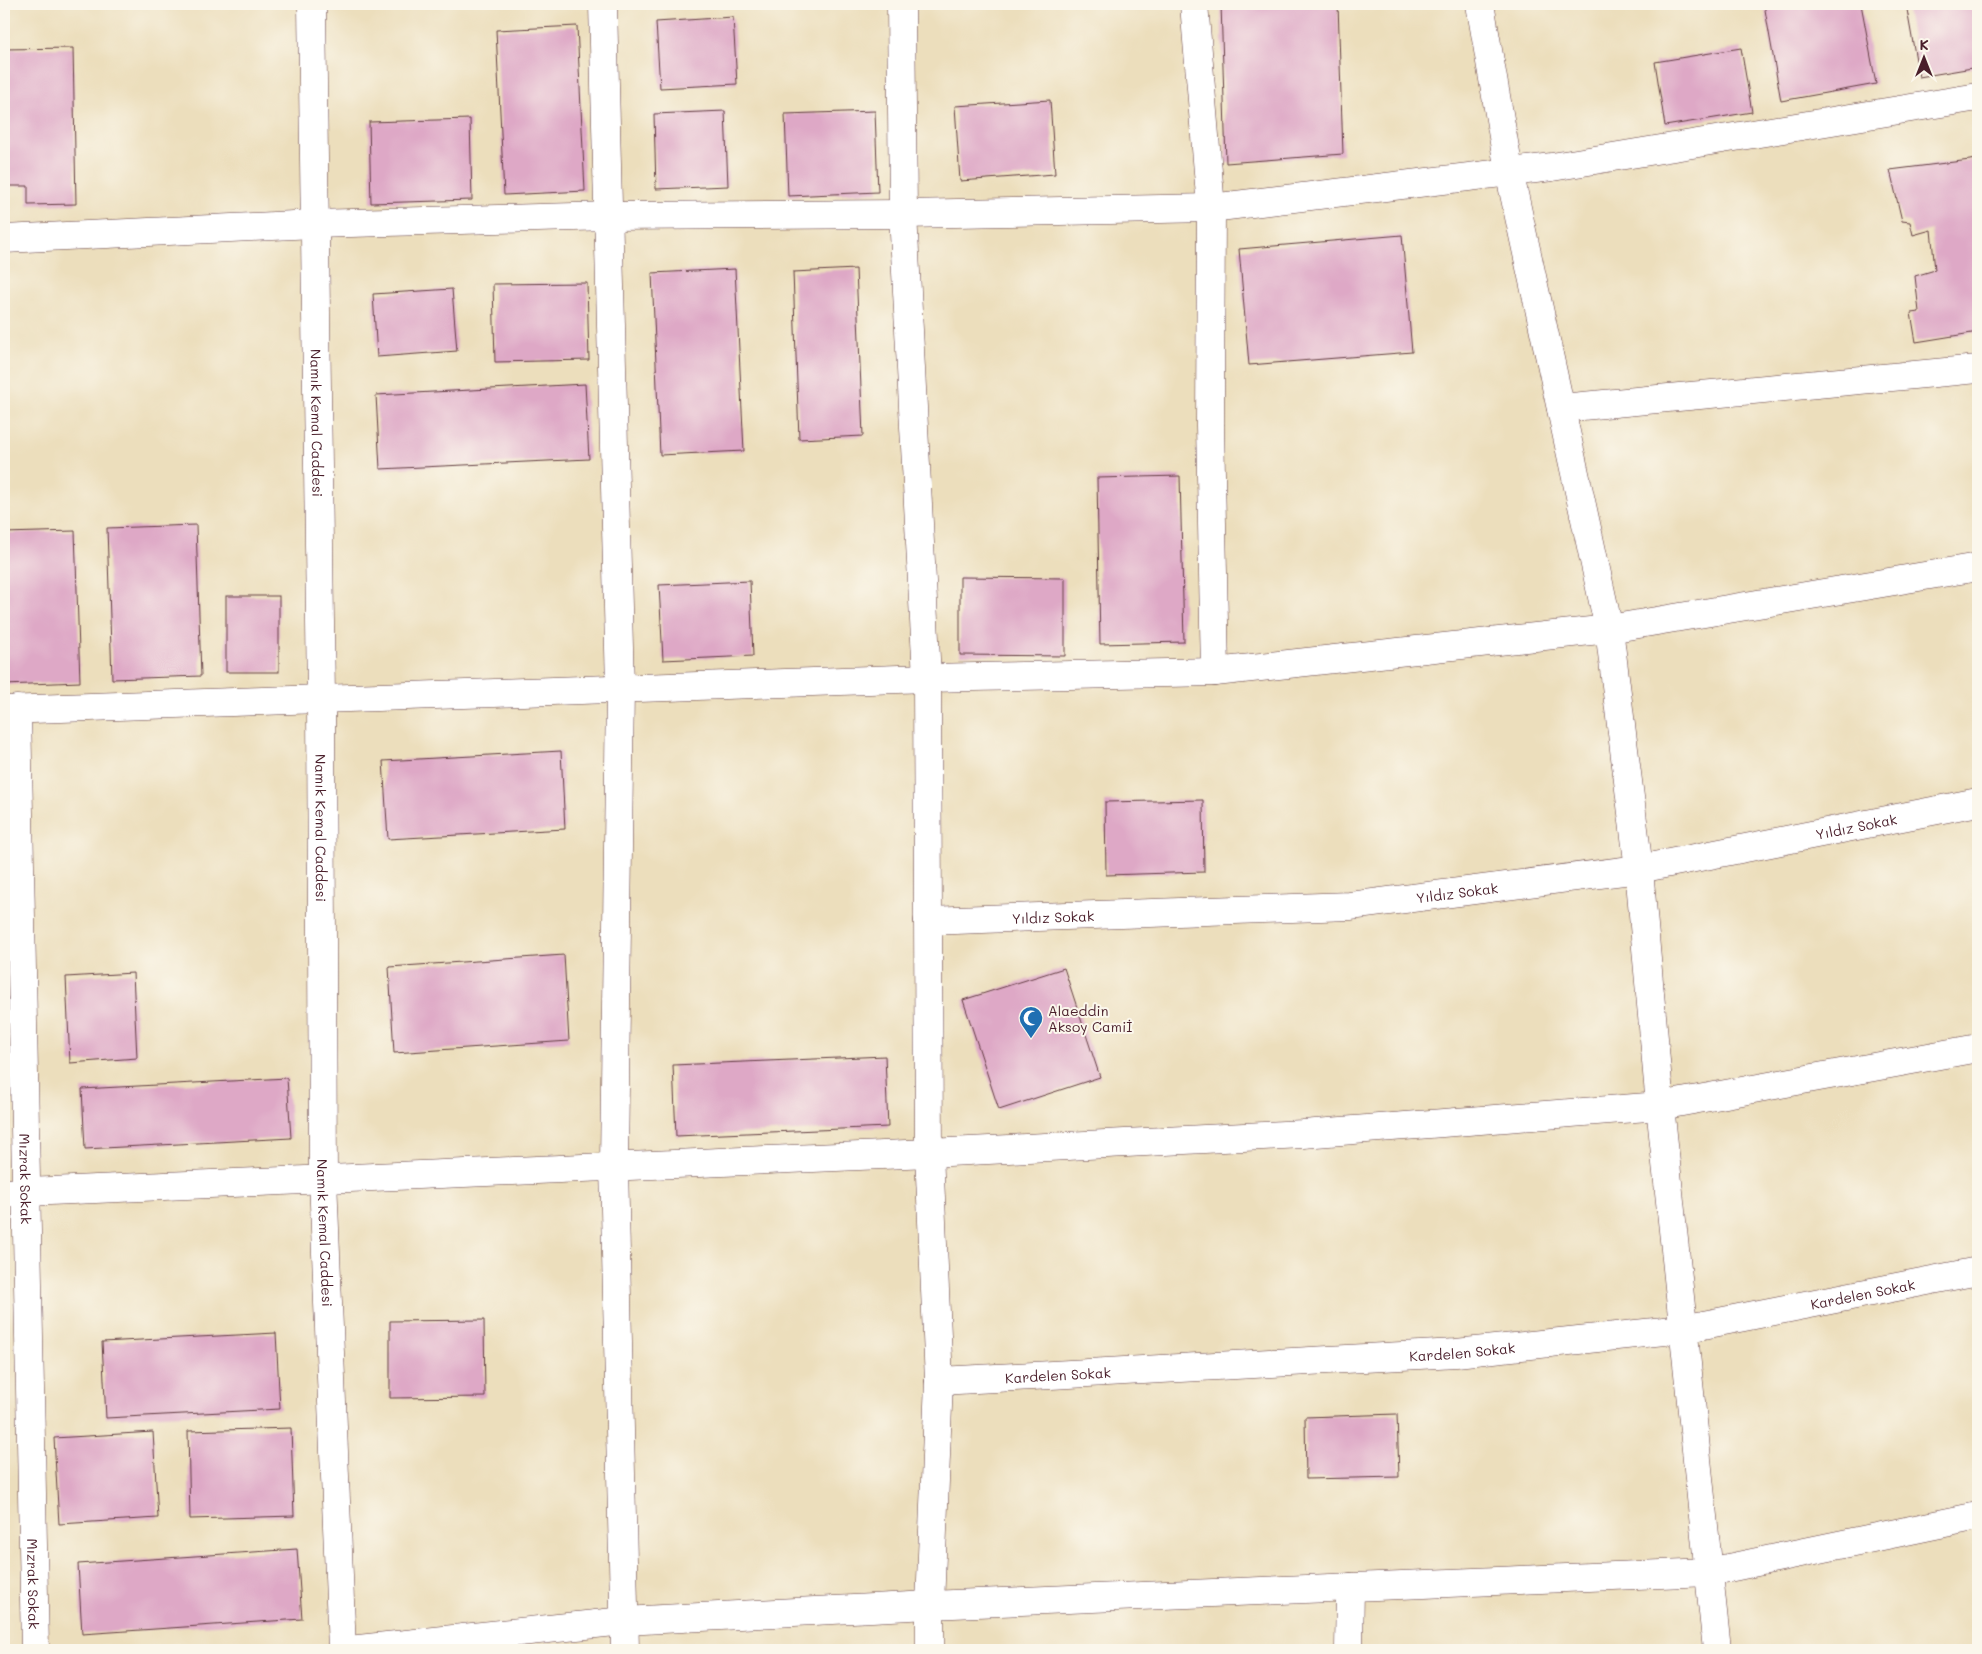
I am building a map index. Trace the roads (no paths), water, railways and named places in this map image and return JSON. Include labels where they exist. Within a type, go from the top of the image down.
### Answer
[{"type":"street","name":"Namık Kemal Caddesi","points":[[312,4],[321,698],[323,1179],[342,1650]]},
{"type":"street","points":[[603,4],[610,216],[620,688],[614,1166],[625,1650]]},
{"type":"street","points":[[901,4],[903,214],[927,678],[929,1153],[939,1381],[930,1605],[930,1650]]},
{"type":"street","points":[[1194,4],[1211,208],[1210,425],[1215,672]]},
{"type":"street","points":[[1480,4],[1509,171],[1609,629],[1639,869],[1660,1106],[1717,1650]]},
{"type":"street","points":[[4,239],[314,224],[610,216],[903,214],[1211,208],[1552,167],[1978,97]]},
{"type":"street","points":[[1561,408],[1978,369]]},
{"type":"street","points":[[11,709],[927,678],[1215,672],[1609,629],[1978,567]]},
{"type":"street","name":"Mızrak Sokak","points":[[11,709],[16,1193],[35,1650]]},
{"type":"street","name":"Yıldız Sokak","points":[[928,921],[1350,906],[1639,869],[1978,802]]},
{"type":"street","points":[[16,1193],[929,1153],[1303,1134],[1660,1106],[1978,1048]]},
{"type":"street","name":"Kardelen Sokak","points":[[939,1381],[1456,1353],[1683,1329],[1978,1272]]},
{"type":"street","points":[[349,1650],[624,1621],[930,1605],[1709,1572],[1978,1516]]},
{"type":"street","points":[[1349,1650],[1350,1587]]},
{"type":"place","name":"Alaeddin Aksoy Camiİ","points":[[1031,1039]]}]
